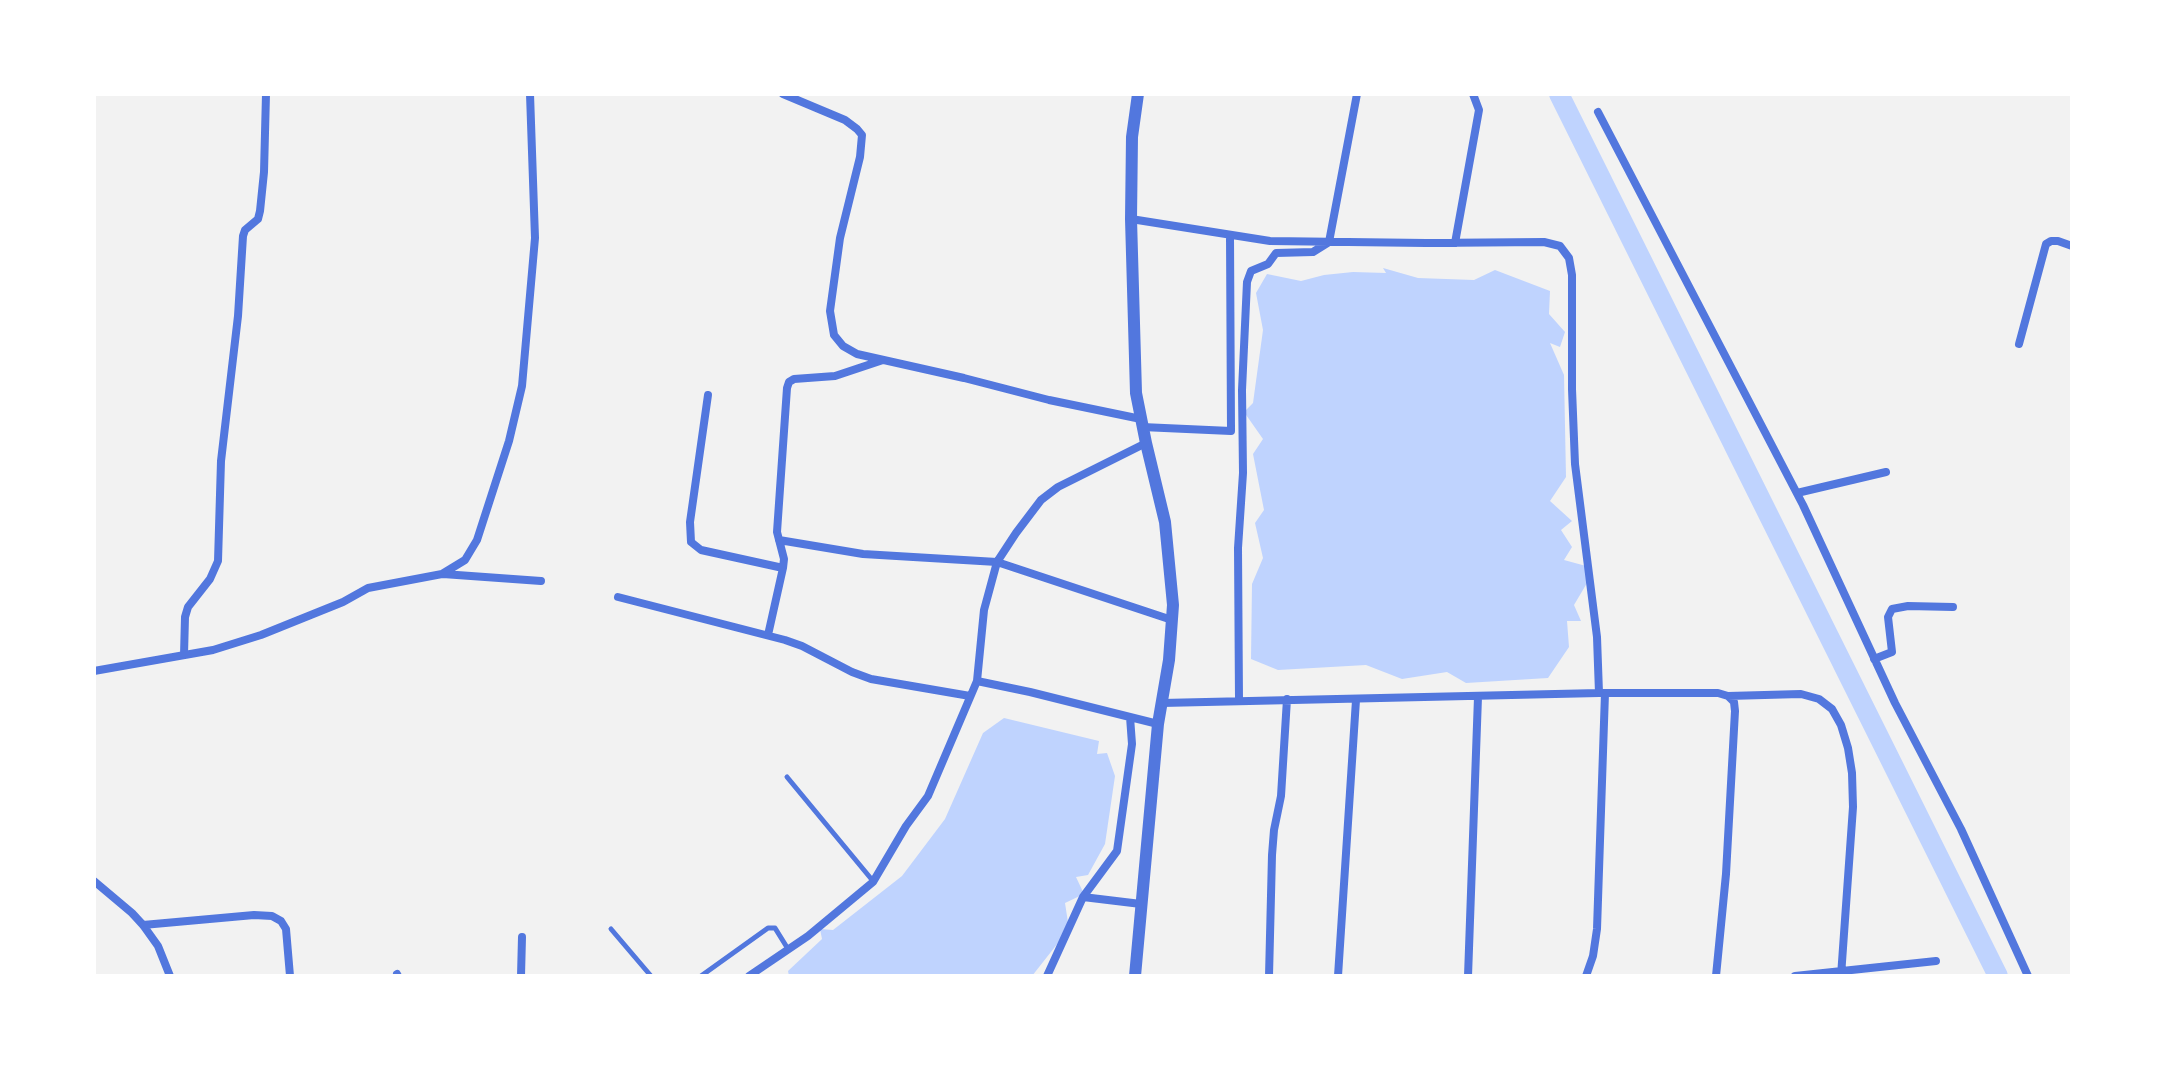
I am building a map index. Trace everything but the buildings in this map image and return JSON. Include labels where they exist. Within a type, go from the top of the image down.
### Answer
[{"type":"street","points":[[184,655],[188,607],[210,579],[218,561],[221,461],[238,316],[243,236],[245,230],[258,219],[260,211],[266,94]]},
{"type":"street","points":[[442,574],[465,560],[477,540],[509,441],[522,386],[535,238],[530,94]]},
{"type":"street","points":[[783,94],[845,120],[862,135],[860,157],[840,238],[830,311],[834,335],[843,346],[857,354],[1141,423],[1231,431],[1230,236]]},
{"type":"street","points":[[1135,976],[1158,724],[1169,660],[1173,605],[1165,522],[1136,393],[1131,219],[1132,137],[1138,94]]},
{"type":"street","points":[[1239,700],[1238,548],[1243,473],[1242,390],[1247,282],[1251,271],[1268,264],[1276,253],[1313,252],[1329,242],[1357,94]]},
{"type":"street","points":[[1455,243],[1479,110],[1473,94]]},
{"type":"street","points":[[1598,112],[1797,493],[1874,659],[1961,829],[2028,976]]},
{"type":"street","points":[[1131,219],[1270,241],[1544,242],[1560,246],[1569,258],[1572,275],[1575,464],[1602,693],[1597,929],[1586,976]]},
{"type":"street","points":[[2019,344],[2046,244],[2058,241],[2072,246]]},
{"type":"street","points":[[768,635],[784,559],[777,532],[785,399],[789,382],[835,376],[883,360]]},
{"type":"street","points":[[708,395],[690,522],[691,542],[701,550],[783,568]]},
{"type":"street","points":[[749,976],[808,936],[873,882],[928,796],[977,681],[984,610],[997,562],[1041,500],[1058,487],[1146,443]]},
{"type":"street","points":[[1797,493],[1886,472]]},
{"type":"street","points":[[779,540],[863,554],[997,562],[1172,620]]},
{"type":"street","points":[[94,671],[213,650],[261,635],[343,602],[368,588],[442,574],[541,581]]},
{"type":"street","points":[[618,597],[802,646],[871,679],[970,696]]},
{"type":"street","points":[[1874,659],[1892,652],[1888,617],[1892,609],[1908,606],[1953,607]]},
{"type":"street","points":[[977,681],[1158,724]]},
{"type":"street","points":[[1162,703],[1602,693],[1801,694],[1819,699],[1832,709],[1841,725],[1852,773],[1853,807],[1841,974]]},
{"type":"street","points":[[1716,976],[1735,726],[1734,702],[1728,696]]},
{"type":"street","points":[[1468,976],[1478,697]]},
{"type":"street","points":[[1269,976],[1272,855],[1281,796],[1287,699]]},
{"type":"street","points":[[1338,976],[1356,700]]},
{"type":"street","points":[[1047,976],[1083,897],[1117,851],[1132,744],[1130,717]]},
{"type":"street","points":[[94,881],[143,925],[158,946],[170,976]]},
{"type":"street","points":[[1083,897],[1141,904]]},
{"type":"street","points":[[143,925],[272,916],[281,921],[286,929],[290,976]]},
{"type":"street","points":[[521,976],[522,937]]},
{"type":"street","points":[[1795,976],[1841,974],[1936,961]]},
{"type":"street","points":[[763,966],[769,976]]},
{"type":"lane","points":[[787,777],[873,882]]},
{"type":"lane","points":[[701,976],[768,928],[775,928],[788,949]]},
{"type":"lane","points":[[611,929],[651,976]]},
{"type":"water","points":[[1383,268],[1418,278],[1474,280],[1495,270],[1550,291],[1549,314],[1565,332],[1560,347],[1550,343],[1564,375],[1566,477],[1550,501],[1572,521],[1561,530],[1572,547],[1564,560],[1586,566],[1590,578],[1574,605],[1581,621],[1567,621],[1569,647],[1548,678],[1466,683],[1447,672],[1402,679],[1366,665],[1278,670],[1251,659],[1252,584],[1263,558],[1255,523],[1264,510],[1253,454],[1263,439],[1244,412],[1253,403],[1263,330],[1256,293],[1267,274],[1301,281],[1353,272],[1386,273]]},
{"type":"water","points":[[1004,718],[1099,741],[1097,754],[1107,753],[1115,776],[1105,844],[1088,875],[1076,877],[1084,894],[1065,903],[1069,929],[1032,976],[789,976],[788,971],[822,939],[820,929],[833,930],[902,876],[945,819],[983,733]]},
{"type":"waterway","points":[[1559,94],[1998,976]]}]
